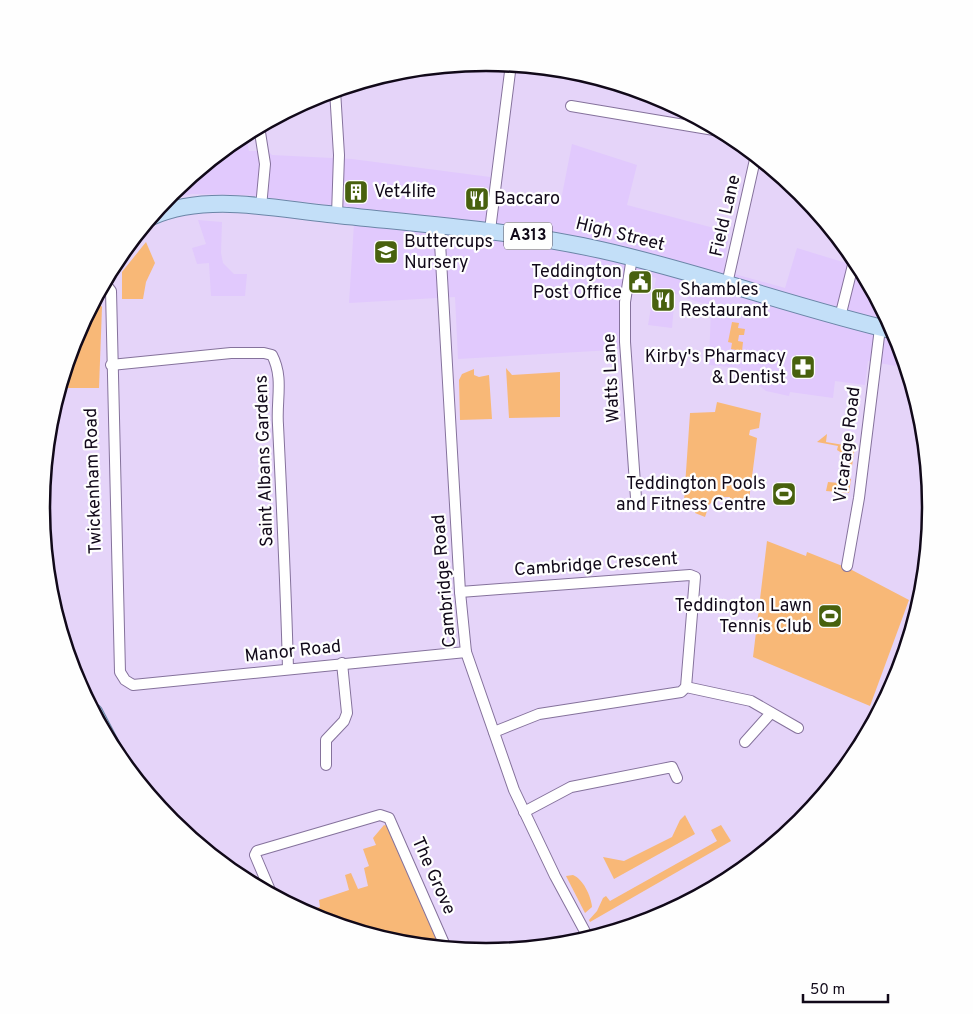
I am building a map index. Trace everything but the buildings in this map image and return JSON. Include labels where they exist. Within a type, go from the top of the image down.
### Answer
[{"type":"main road","name":"High Street","points":[[164,213],[186,206],[261,207],[490,230],[544,238],[632,257],[885,329]]},
{"type":"street","points":[[490,230],[510,71]]},
{"type":"street","points":[[335,98],[339,155],[338,215]]},
{"type":"street","points":[[571,106],[704,128]]},
{"type":"street","points":[[261,133],[265,164],[261,207]]},
{"type":"street","name":"Field Lane","points":[[727,284],[754,163]]},
{"type":"street","name":"Cambridge Road","points":[[439,225],[460,592],[466,652],[524,812],[585,932]]},
{"type":"street","name":"Watts Lane","points":[[632,257],[625,302],[625,342],[636,498]]},
{"type":"street","points":[[840,316],[852,269]]},
{"type":"street","name":"Twickenham Road","points":[[109,288],[111,291],[111,365],[120,672],[125,680]]},
{"type":"street","name":"Vicarage Road","points":[[847,566],[887,333]]},
{"type":"street","name":"Saint Albans Gardens","points":[[111,365],[231,353],[264,352],[272,355],[279,368],[277,409],[285,552],[288,669]]},
{"type":"street","name":"Cambridge Crescent","points":[[460,592],[690,575],[695,577],[696,584],[686,687]]},
{"type":"street","name":"Manor Road","points":[[125,680],[133,685],[466,652]]},
{"type":"street","points":[[326,765],[326,740],[344,721],[347,713],[342,663]]},
{"type":"street","points":[[494,732],[539,714],[681,692],[686,687],[751,701],[798,728]]},
{"type":"street","points":[[745,742],[772,713]]},
{"type":"street","points":[[524,812],[571,787],[588,782],[672,767],[677,778]]},
{"type":"street","name":"The Grove","points":[[268,885],[255,855],[257,851],[380,815],[389,818],[443,941]]},
{"type":"shaded area","points":[[247,142],[249,151],[268,151],[272,155],[352,159],[490,177],[501,193],[560,205],[572,144],[637,165],[627,205],[729,232],[724,271],[785,288],[797,248],[848,263],[878,314],[900,367],[868,361],[865,385],[835,381],[833,398],[790,392],[789,396],[766,391],[756,383],[741,378],[741,368],[709,365],[711,306],[686,298],[688,286],[685,285],[683,295],[675,294],[672,328],[648,325],[656,278],[645,275],[642,293],[631,291],[630,349],[458,359],[455,297],[349,303],[355,208],[245,195],[192,194],[180,196],[221,161]]},
{"type":"shaded area","points":[[198,220],[222,222],[221,253],[223,263],[234,274],[247,274],[245,296],[211,296],[209,263],[197,264],[192,248],[206,244]]},
{"type":"shaded area","points":[[146,242],[155,263],[146,282],[143,299],[122,299],[122,272]]},
{"type":"shaded area","points":[[100,304],[102,307],[99,388],[67,388],[83,340]]},
{"type":"shaded area","points":[[732,322],[739,323],[738,328],[745,329],[744,335],[739,335],[738,341],[743,342],[742,351],[731,349],[732,343],[728,342]]},
{"type":"shaded area","points":[[506,368],[512,375],[560,372],[560,417],[509,418]]},
{"type":"shaded area","points":[[474,369],[474,375],[479,377],[489,375],[492,419],[460,420],[459,380],[462,374]]},
{"type":"shaded area","points":[[717,402],[761,413],[759,428],[750,430],[749,435],[757,438],[748,508],[729,501],[730,497],[717,497],[709,505],[705,517],[695,513],[696,502],[684,501],[690,413],[715,412]]},
{"type":"shaded area","points":[[827,434],[826,442],[855,447],[852,466],[849,466],[850,460],[845,459],[845,455],[837,450],[838,446],[817,442]]},
{"type":"shaded area","points":[[841,477],[851,479],[849,493],[826,491],[828,482],[839,483]]},
{"type":"shaded area","name":"Teddington Lawn Tennis Club","points":[[767,541],[806,556],[807,552],[850,569],[909,600],[870,706],[753,657]]},
{"type":"shaded area","points":[[685,815],[695,834],[614,879],[603,857],[624,861],[672,837],[680,820]]},
{"type":"shaded area","points":[[384,825],[398,829],[440,941],[374,929],[316,908],[320,907],[319,900],[349,890],[345,875],[351,873],[358,889],[368,886],[364,868],[369,866],[363,849],[376,845],[373,838]]},
{"type":"shaded area","points":[[721,825],[731,841],[590,922],[589,920],[597,911],[603,898],[606,896],[610,901],[717,841],[711,830]]},
{"type":"shaded area","points":[[573,875],[586,888],[590,898],[592,907],[585,913],[566,876]]},
{"type":"place","name":"Vet4life","points":[[356,192]]},
{"type":"place","name":"Baccaro","points":[[477,199]]},
{"type":"place","name":"Buttercups Nursery","points":[[386,252]]},
{"type":"place","name":"Teddington Post Office","points":[[640,282]]},
{"type":"place","name":"Shambles Restaurant","points":[[663,300]]},
{"type":"place","name":"Kirby's Pharmacy & Dentist","points":[[803,367]]},
{"type":"place","name":"Teddington Pools and Fitness Centre","points":[[784,494]]},
{"type":"place","name":"Teddington Lawn Tennis Club","points":[[830,616]]}]
